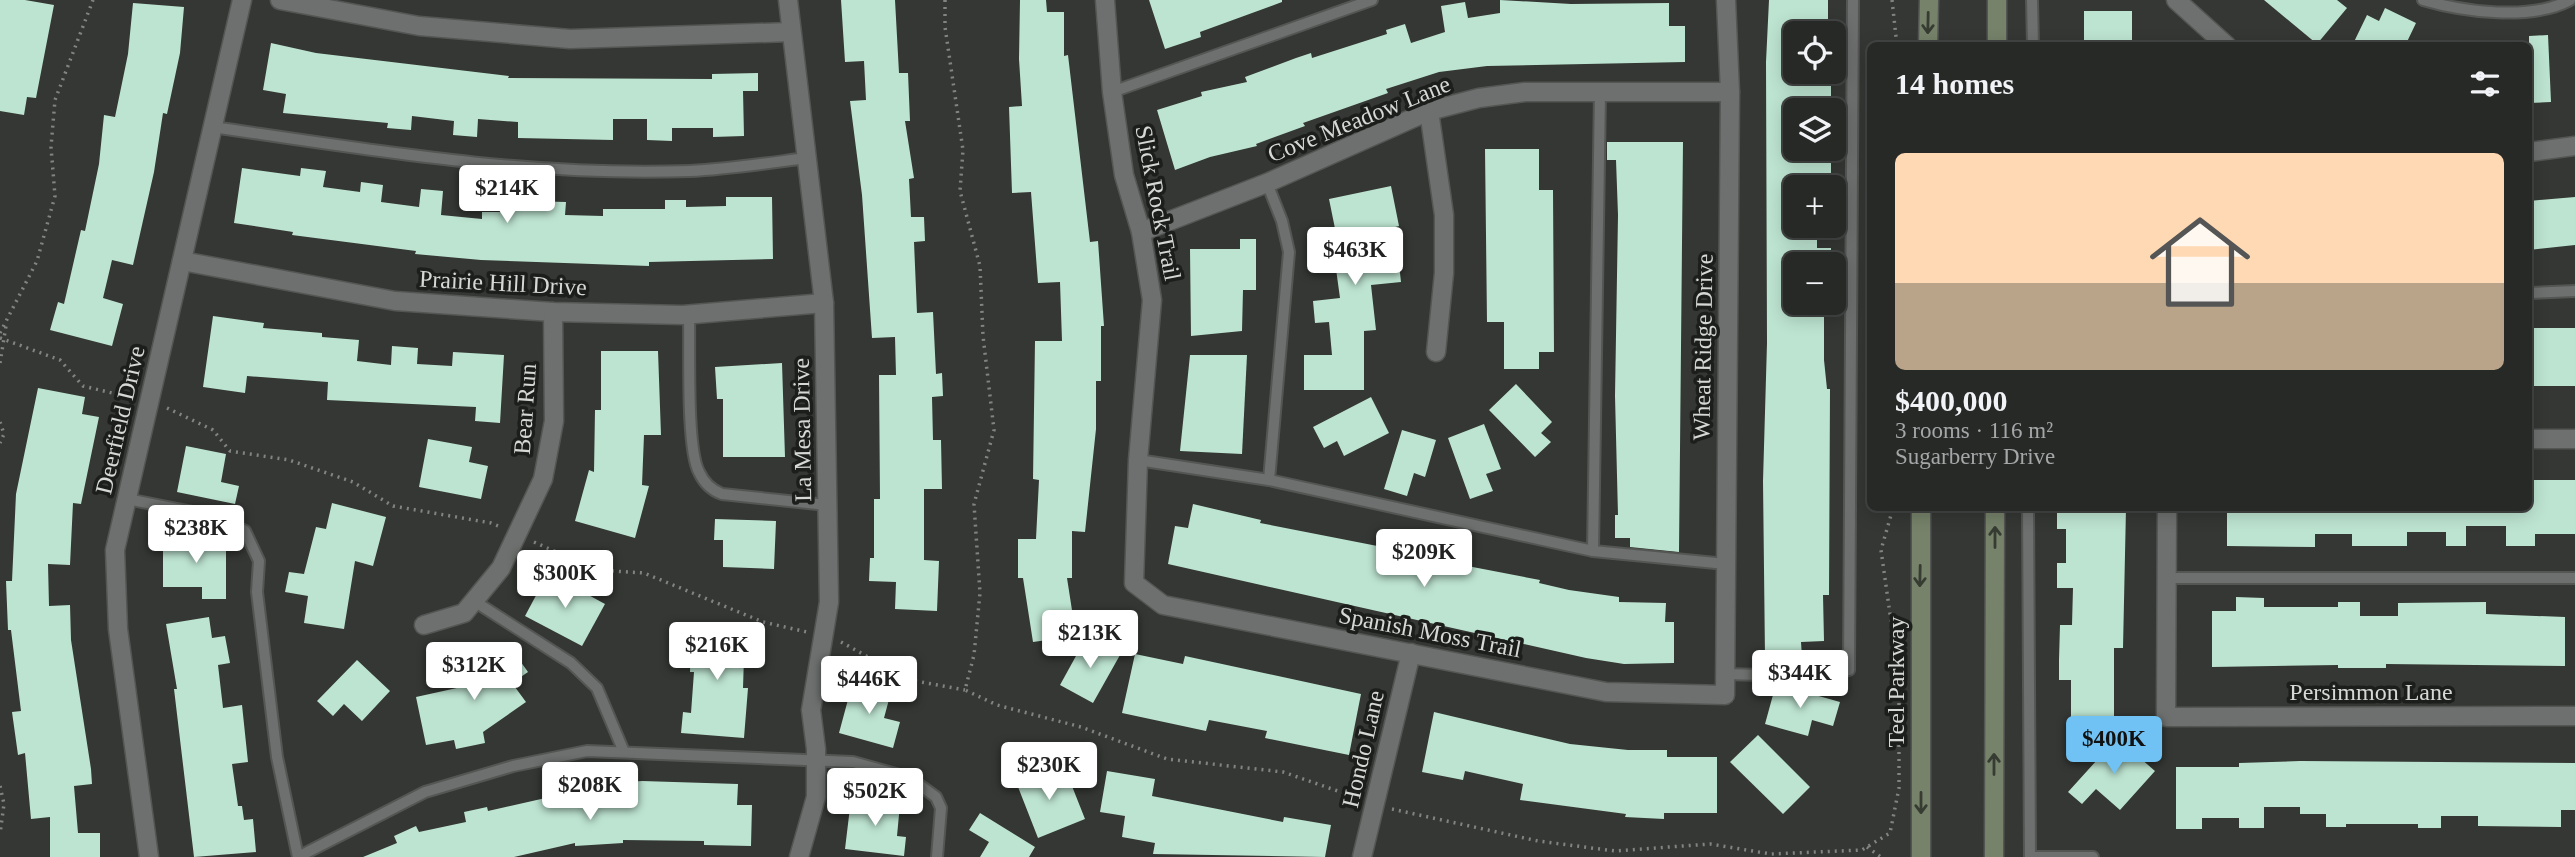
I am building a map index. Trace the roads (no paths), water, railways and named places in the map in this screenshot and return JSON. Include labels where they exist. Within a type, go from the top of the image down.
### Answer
[{"type":"main road","points":[[1928,42],[1929,0]]},
{"type":"main road","points":[[1997,0],[1997,42]]},
{"type":"main road","name":"Teel Parkway","points":[[1921,511],[1921,857]]},
{"type":"main road","points":[[1994,857],[1995,511]]},
{"type":"street","name":"Deerfield Drive","points":[[149,857],[118,629],[115,550],[242,0]]},
{"type":"street","points":[[280,0],[419,26],[570,39],[791,32]]},
{"type":"street","name":"La Mesa Drive","points":[[788,0],[824,303],[829,602],[811,710],[816,759],[816,797],[799,857]]},
{"type":"street","name":"Slick Rock Trail","points":[[1105,0],[1112,92],[1124,175],[1141,232],[1152,300],[1138,460],[1134,583]]},
{"type":"street","name":"Wheat Ridge Drive","points":[[1725,695],[1730,92],[1726,0]]},
{"type":"street","points":[[2176,0],[2223,42]]},
{"type":"street","name":"Cove Meadow Lane","points":[[1141,232],[1267,183],[1429,111],[1479,98],[1525,92],[1730,92]]},
{"type":"street","points":[[1429,111],[1444,215],[1444,273],[1436,352]]},
{"type":"street","points":[[2532,152],[2575,146]]},
{"type":"street","name":"Prairie Hill Drive","points":[[182,261],[395,302],[553,312],[690,315],[824,303]]},
{"type":"street","name":"Bear Run","points":[[424,625],[464,612],[474,601],[500,568],[543,479],[554,421],[553,312]]},
{"type":"street","points":[[2532,439],[2575,439]]},
{"type":"street","points":[[2167,511],[2167,578]]},
{"type":"street","name":"Persimmon Lane","points":[[2167,578],[2166,717],[2575,716]]},
{"type":"street","name":"Spanish Moss Trail","points":[[1134,583],[1163,605],[1606,692],[1725,695]]},
{"type":"street","name":"Hondo Lane","points":[[1362,857],[1411,653]]},
{"type":"lane","points":[[1112,92],[1372,0]]},
{"type":"lane","points":[[1725,674],[1803,676],[1849,670],[1853,0]]},
{"type":"lane","points":[[2032,0],[2032,42]]},
{"type":"lane","points":[[2423,0],[2492,13],[2557,7],[2570,0]]},
{"type":"lane","points":[[1593,551],[1600,92]]},
{"type":"lane","points":[[213,127],[425,158],[553,168],[690,171],[807,159]]},
{"type":"lane","points":[[1267,183],[1282,222],[1289,252],[1269,480]]},
{"type":"lane","points":[[2532,293],[2575,291]]},
{"type":"lane","points":[[690,315],[692,449],[698,471],[708,485],[722,494],[827,505]]},
{"type":"lane","points":[[1138,460],[1269,480],[1593,551],[1726,564]]},
{"type":"lane","points":[[127,499],[218,517],[245,531],[259,561],[257,592],[277,757],[298,857],[425,792],[513,766],[587,751],[853,762],[909,778],[926,787],[936,797],[941,808],[937,857]]},
{"type":"lane","points":[[2028,511],[2030,857],[2093,857]]},
{"type":"lane","points":[[2167,578],[2575,578]]},
{"type":"lane","points":[[474,601],[571,663],[597,688],[624,752]]}]
